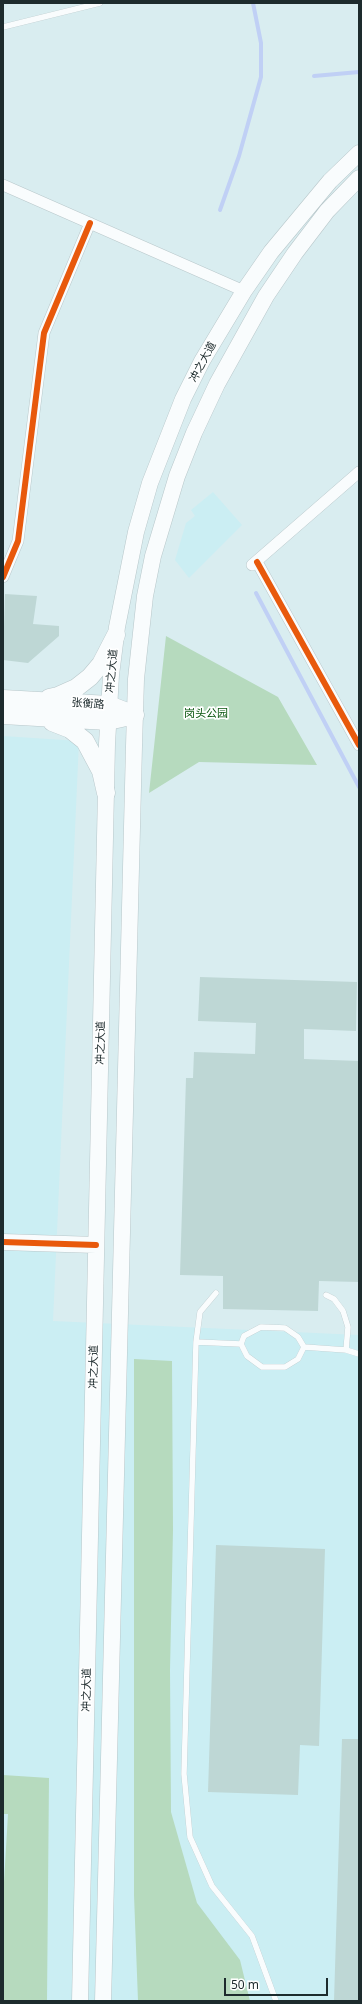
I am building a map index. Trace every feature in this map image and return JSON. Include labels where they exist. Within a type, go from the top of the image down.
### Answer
[{"type":"main road","name":"冲之大道","points":[[80,2001],[106,793],[109,713],[116,635],[124,583],[136,532],[150,483],[164,443],[202,361],[244,291],[271,252],[301,214],[330,181],[359,153]]},
{"type":"main road","name":"冲之大道","points":[[103,2001],[135,715],[140,636],[153,556],[177,476],[194,432],[220,378],[266,296],[295,253],[328,211],[359,178]]},
{"type":"main road","points":[[32,709],[76,688],[90,677],[109,651],[116,635]]},
{"type":"main road","name":"张衡路","points":[[3,699],[32,709]]},
{"type":"main road","name":"张衡路","points":[[3,715],[32,709],[135,715]]},
{"type":"main road","points":[[32,709],[70,729],[85,741],[101,771],[106,793]]},
{"type":"main road","points":[[3,1242],[96,1245]]},
{"type":"street","points":[[3,185],[244,291]]},
{"type":"street","points":[[3,577],[18,541],[44,333],[90,223]]},
{"type":"street","points":[[358,475],[254,564],[359,745]]},
{"type":"lane","points":[[3,27],[100,3]]},
{"type":"lane","points":[[216,1293],[200,1312],[196,1342],[184,1774],[190,1837],[212,1886],[252,1936],[276,2001]]},
{"type":"lane","points":[[326,1295],[334,1299],[344,1311],[348,1327],[346,1350]]},
{"type":"lane","points":[[261,1327],[277,1327],[284,1328],[298,1337],[304,1347],[298,1359],[285,1367],[262,1367],[247,1356],[241,1344],[244,1336],[261,1327]]},
{"type":"lane","points":[[196,1342],[241,1344]]},
{"type":"lane","points":[[304,1347],[346,1350],[359,1354]]},
{"type":"shaded area","points":[[213,492],[242,525],[189,578],[175,560],[186,523],[195,516],[191,510]]},
{"type":"shaded area","points":[[3,736],[79,741],[53,1321],[359,1335],[359,2001],[3,2001]]},
{"type":"green space","name":"岗头公园","points":[[166,636],[278,697],[317,765],[199,762],[149,793]]},
{"type":"green space","points":[[134,1359],[172,1361],[173,1530],[170,1670],[171,1812],[197,1903],[240,1960],[250,2001],[138,2001],[134,1895]]},
{"type":"green space","points":[[3,1775],[49,1778],[47,2001],[3,2001],[3,1899],[8,1814],[3,1814]]},
{"type":"building","points":[[5,594],[37,596],[33,624],[59,626],[59,636],[28,663],[3,660]]},
{"type":"building","points":[[200,977],[357,982],[356,1031],[304,1029],[304,1059],[359,1061],[359,1282],[319,1281],[318,1311],[223,1309],[223,1276],[180,1275],[186,1078],[193,1078],[194,1052],[255,1054],[256,1023],[198,1021]]},
{"type":"building","points":[[216,1545],[325,1549],[319,1746],[300,1745],[298,1795],[208,1792]]},
{"type":"building","points":[[342,1739],[359,1739],[359,2001],[334,2001]]},
{"type":"waterway","points":[[220,210],[239,156],[261,77],[261,43],[253,3]]},
{"type":"waterway","points":[[314,76],[359,72]]},
{"type":"waterway","points":[[256,593],[359,787]]},
{"type":"cycle path","points":[[3,577],[18,541],[44,333],[90,223]]},
{"type":"cycle path","points":[[257,562],[359,745]]},
{"type":"cycle path","points":[[3,1242],[96,1245]]}]
